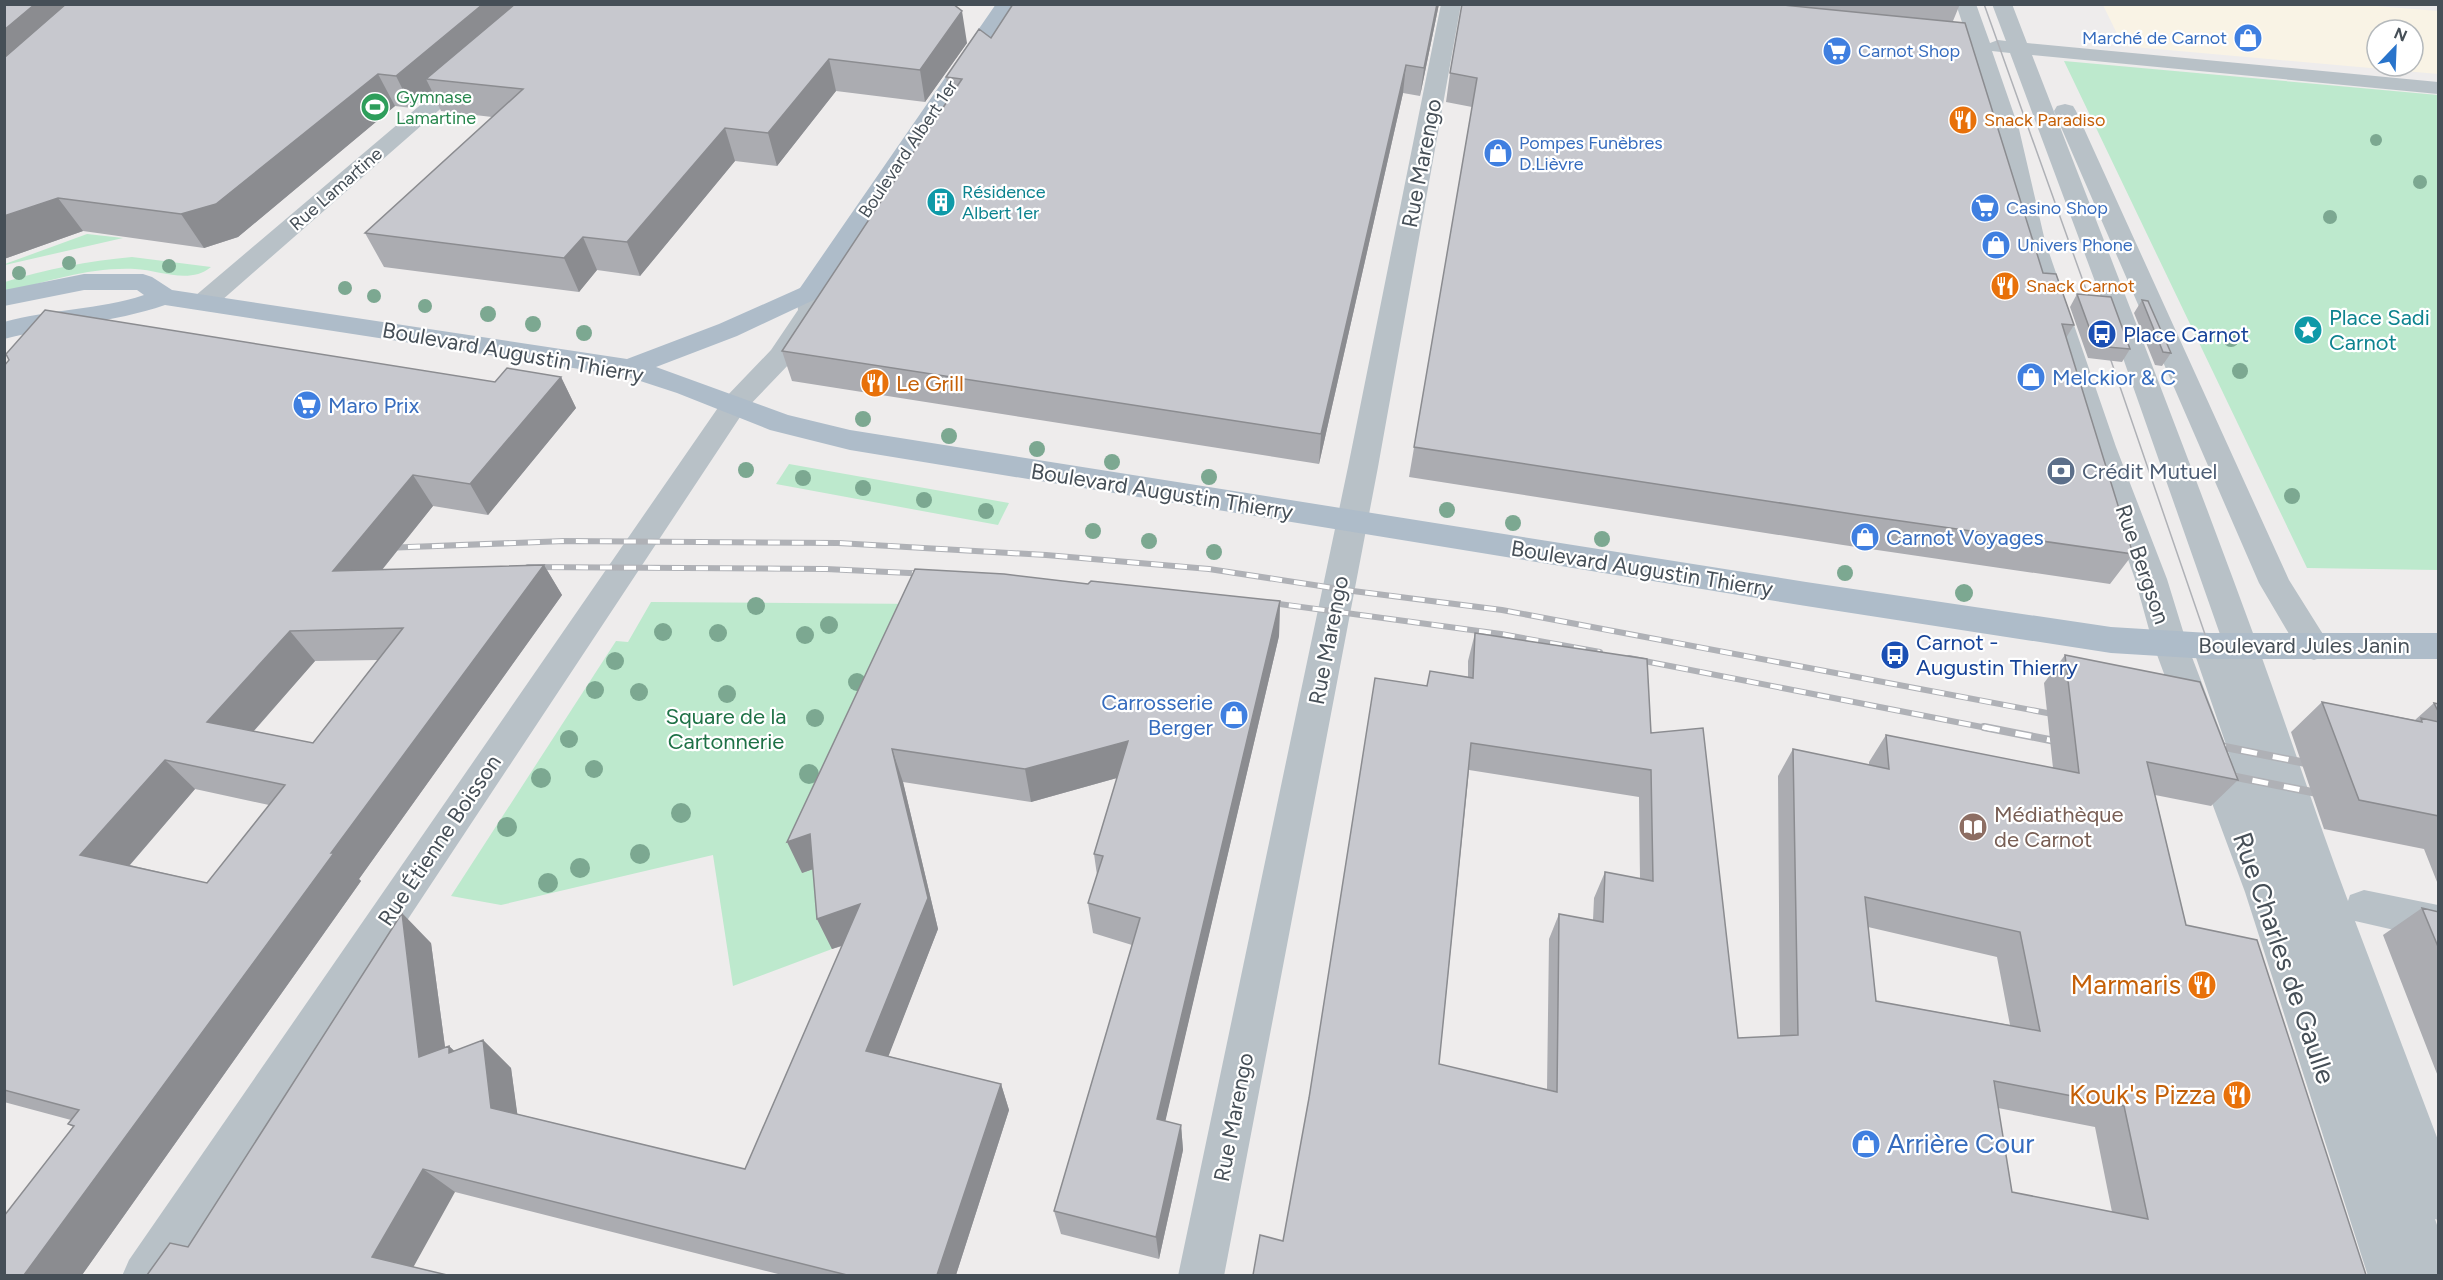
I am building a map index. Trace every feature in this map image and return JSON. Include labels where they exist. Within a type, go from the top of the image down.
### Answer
[{"type":"main road","name":"Boulevard Albert 1er","points":[[809,293],[1005,5]]},
{"type":"main road","name":"Boulevard Augustin Thierry","points":[[4,298],[20,292],[84,282],[143,282],[164,297]]},
{"type":"main road","points":[[629,369],[728,330],[809,293]]},
{"type":"main road","name":"Boulevard Augustin Thierry","points":[[4,331],[61,317],[120,311],[164,297],[204,302],[629,369],[687,387],[780,423],[850,440],[1806,594],[2102,638],[2170,644]]},
{"type":"main road","name":"Boulevard Jules Janin","points":[[2170,644],[2314,647],[2439,646]]},
{"type":"street","points":[[999,4],[1005,5]]},
{"type":"street","name":"Rue Marengo","points":[[1201,1275],[1352,522],[1451,4]]},
{"type":"street","name":"Rue Bergson","points":[[1966,4],[1970,43],[2008,129],[2033,241],[2102,447],[2151,579],[2170,644]]},
{"type":"street","points":[[2002,4],[2028,48],[2275,583],[2314,647]]},
{"type":"street","points":[[1970,43],[2439,88]]},
{"type":"street","points":[[2028,48],[2129,338],[2225,646],[2298,818],[2439,1198]]},
{"type":"street","name":"Rue Lamartine","points":[[204,302],[487,59]]},
{"type":"street","name":"Boulevard Albert 1er","points":[[734,405],[781,356],[811,310],[809,293]]},
{"type":"street","name":"Rue Étienne Boisson","points":[[145,1275],[734,405]]},
{"type":"street","points":[[2170,644],[2231,705]]},
{"type":"street","name":"Rue Charles de Gaulle","points":[[2170,644],[2264,892],[2391,1275]]},
{"type":"street","points":[[2225,646],[2231,705],[2433,1275]]},
{"type":"street","points":[[2364,907],[2439,922]]},
{"type":"shaded area","name":"Marché de Carnot","points":[[2103,5],[2364,5],[2438,11],[2438,74],[2425,73],[2425,18],[2365,18],[2365,68],[2123,46]]},
{"type":"green space","name":"Place Sadi Carnot","points":[[2064,61],[2438,95],[2438,570],[2307,568]]},
{"type":"green space","points":[[87,234],[123,238],[5,265],[5,264]]},
{"type":"green space","points":[[132,257],[211,267],[193,275],[184,276],[135,269],[102,270],[5,293],[5,282],[20,277],[67,266]]},
{"type":"green space","points":[[789,464],[1009,503],[998,525],[776,484]]},
{"type":"green space","name":"Square de la Cartonnerie","points":[[651,602],[924,604],[802,872],[825,865],[832,949],[733,986],[713,855],[501,905],[451,896],[616,641],[628,642]]},
{"type":"building","points":[[4,4],[35,4],[4,30]]},
{"type":"building","points":[[66,4],[483,4],[396,76],[378,74],[216,204],[181,214],[58,198],[4,216],[4,58]]},
{"type":"building","points":[[515,4],[953,4],[962,11],[920,70],[829,59],[768,133],[725,128],[627,242],[583,237],[564,258],[365,233],[523,89],[426,79]]},
{"type":"building","points":[[1013,4],[1437,4],[1424,68],[1406,65],[1321,434],[782,351],[962,79],[946,77],[979,29],[991,38]]},
{"type":"building","points":[[1462,4],[1772,4],[1965,23],[2043,273],[2056,274],[2074,325],[2062,324],[2133,554],[1414,447],[1477,78],[1450,73]]},
{"type":"building","points":[[2077,294],[2111,297],[2130,349],[2096,346]]},
{"type":"building","points":[[2142,300],[2148,301],[2171,353],[2163,352]]},
{"type":"building","points":[[45,310],[495,382],[507,368],[561,377],[470,484],[413,475],[333,571],[544,565],[24,1275],[4,1275],[4,1216],[74,1126],[68,1124],[79,1110],[4,1090],[4,366],[9,360],[6,354]],"holes":[[[403,628],[313,743],[207,722],[290,631]],[[165,760],[285,785],[207,883],[80,855]]]},
{"type":"building","points":[[915,569],[1004,574],[1088,584],[1091,581],[1280,601],[1157,1119],[1181,1125],[1156,1237],[1054,1211],[1140,918],[1088,903],[1103,856],[1094,854],[1128,741],[1025,769],[892,749],[928,898],[866,1051],[1001,1084],[937,1275],[847,1275],[423,1169],[372,1257],[447,1275],[147,1275],[170,1243],[188,1247],[402,913],[419,1057],[449,1046],[449,1053],[483,1040],[491,1108],[745,1169],[860,904],[817,919],[810,834],[787,842]]},
{"type":"building","points":[[1475,633],[1647,659],[1651,733],[1703,728],[1738,1038],[1798,1035],[1793,749],[1889,769],[1886,735],[2079,773],[2065,655],[2200,682],[2238,780],[2147,762],[2186,925],[2257,940],[2366,1275],[1253,1275],[1260,1235],[1283,1241],[1309,1098],[1375,678],[1427,686],[1430,671],[1473,678]],"holes":[[[1471,743],[1651,770],[1653,881],[1605,872],[1603,922],[1559,914],[1557,1092],[1439,1064]],[[1865,897],[2020,932],[2040,1031],[1876,1001]],[[1994,1081],[2124,1106],[2148,1219],[2012,1192]]]},
{"type":"building","points":[[2322,702],[2422,722],[2421,718],[2439,722],[2439,816],[2359,800]]},
{"type":"building","points":[[2422,908],[2439,912],[2439,949]]},
{"type":"tram line","points":[[1984,4],[2093,309]]},
{"type":"tram line","points":[[2106,346],[2209,646]]},
{"type":"railway","points":[[384,548],[565,541],[838,543],[1046,555],[1209,569],[1353,591],[1502,610],[2063,716]]},
{"type":"railway","points":[[528,567],[826,569],[930,574]]},
{"type":"railway","points":[[1265,602],[1501,634],[1600,652]]},
{"type":"railway","points":[[1629,658],[1992,729]]},
{"type":"railway","points":[[1984,727],[2065,743]]},
{"type":"railway","points":[[2210,744],[2316,765]]},
{"type":"railway","points":[[2221,774],[2327,795]]},
{"type":"place","name":"Marché de Carnot","points":[[2248,38]]},
{"type":"place","name":"Carnot Shop","points":[[1837,51]]},
{"type":"place","name":"Gymnase Lamartine","points":[[375,107]]},
{"type":"place","name":"Snack Paradiso","points":[[1963,120]]},
{"type":"place","name":"Pompes Funèbres D.Lièvre","points":[[1498,153]]},
{"type":"place","name":"Résidence Albert 1er","points":[[941,202]]},
{"type":"place","name":"Casino Shop","points":[[1985,208]]},
{"type":"place","name":"Univers Phone","points":[[1996,245]]},
{"type":"place","name":"Snack Carnot","points":[[2005,286]]},
{"type":"place","name":"Place Sadi Carnot","points":[[2308,330]]},
{"type":"place","name":"Place Carnot","points":[[2102,334]]},
{"type":"place","name":"Melckior & C","points":[[2031,377]]},
{"type":"place","name":"Le Grill","points":[[875,383]]},
{"type":"place","name":"Maro Prix","points":[[307,405]]},
{"type":"place","name":"Crédit Mutuel","points":[[2061,471]]},
{"type":"place","name":"Carnot Voyages","points":[[1865,537]]},
{"type":"place","name":"Carnot - Augustin Thierry","points":[[1895,655]]},
{"type":"place","name":"Carrosserie Berger","points":[[1234,715]]},
{"type":"place","name":"Médiathèque de Carnot","points":[[1973,827]]},
{"type":"place","name":"Marmaris","points":[[2202,985]]},
{"type":"place","name":"Kouk's Pizza","points":[[2237,1095]]},
{"type":"place","name":"Arrière Cour","points":[[1866,1144]]}]
